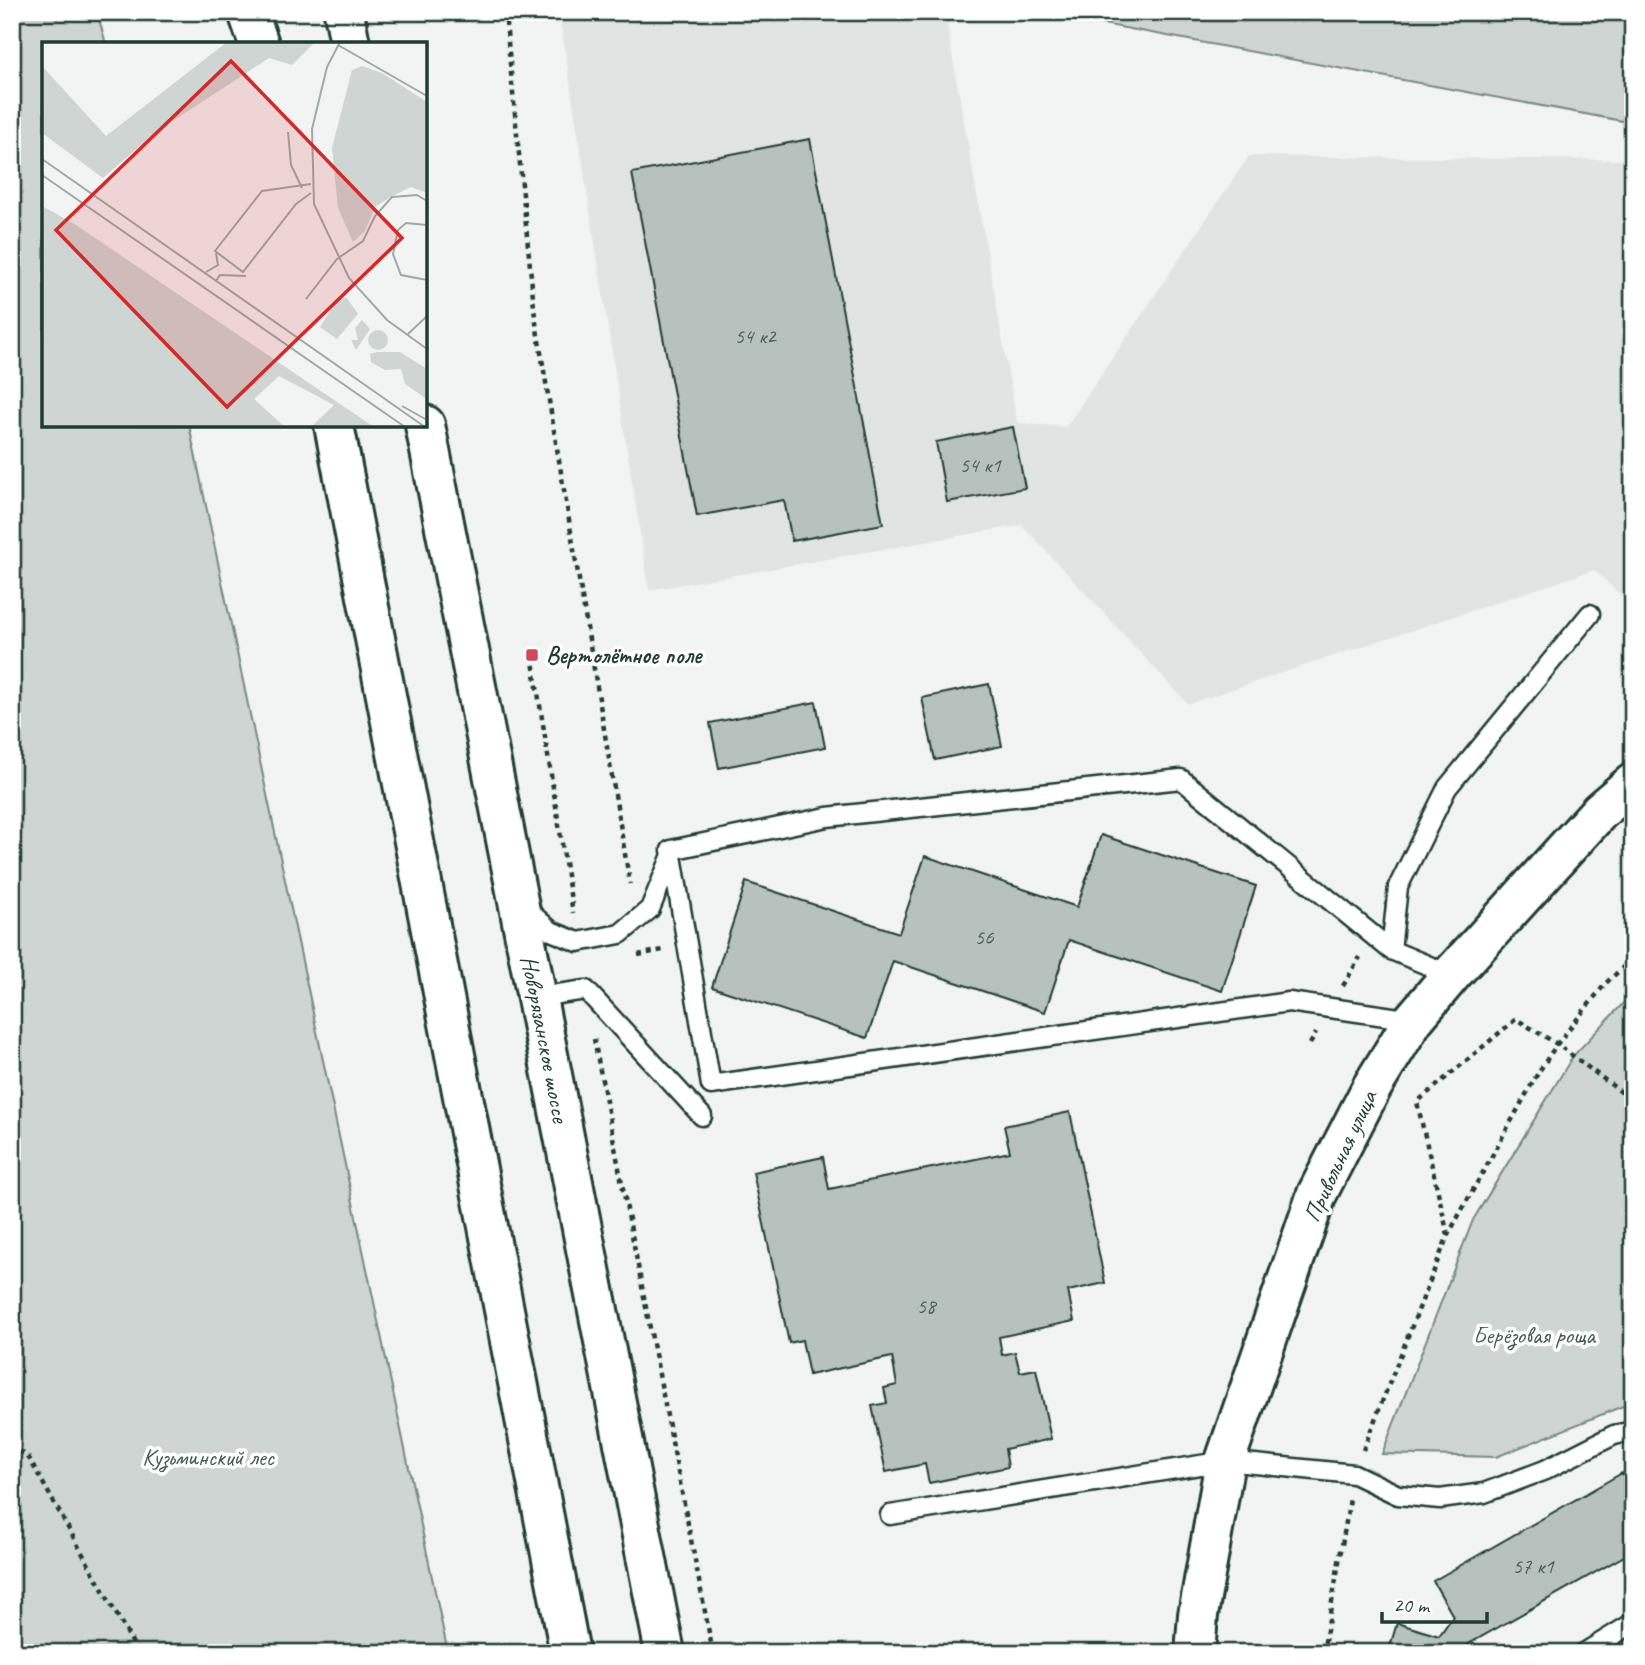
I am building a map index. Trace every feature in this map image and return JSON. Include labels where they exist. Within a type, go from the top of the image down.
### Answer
[{"type":"main road","points":[[248,12],[259,42]]},
{"type":"main road","points":[[254,12],[260,42]]},
{"type":"main road","points":[[344,12],[350,42]]},
{"type":"main road","points":[[334,427],[570,1653]]},
{"type":"main road","name":"Новорязанское шоссе","points":[[425,427],[665,1653]]},
{"type":"main road","name":"Привольная улица","points":[[1195,1653],[1198,1615],[1225,1461],[1317,1194],[1372,1087],[1413,1020],[1600,811],[1633,783]]},
{"type":"lane","points":[[1391,950],[1398,887],[1447,788],[1590,614]]},
{"type":"lane","points":[[1413,1020],[1289,1002],[710,1085],[671,850],[827,817],[1181,779],[1391,950],[1451,975]]},
{"type":"lane","points":[[519,903],[551,931],[578,942],[620,934],[650,908],[672,855]]},
{"type":"lane","points":[[537,997],[586,990],[702,1115]]},
{"type":"lane","points":[[890,1515],[1225,1461],[1354,1474],[1398,1495],[1440,1499],[1484,1493],[1545,1470],[1614,1435],[1633,1432]]},
{"type":"lane","points":[[1584,1653],[1633,1623]]},
{"type":"path","points":[[505,12],[535,317],[637,920]]},
{"type":"path","points":[[532,655],[578,942]]},
{"type":"path","points":[[1323,1653],[1354,1474],[1448,1235],[1538,1073],[1557,1044],[1606,983],[1633,958]]},
{"type":"path","points":[[586,990],[601,1082],[713,1653]]},
{"type":"path","points":[[1448,1235],[1417,1102],[1516,1018],[1557,1044],[1633,1101]]},
{"type":"path","points":[[12,1444],[29,1458],[140,1653]]},
{"type":"shaded area","points":[[559,12],[945,14],[1017,423],[1066,427],[1249,156],[1633,160],[1633,607],[1594,570],[1188,704],[1022,525],[649,590]]},
{"type":"green space","name":"Кузьминский лес","points":[[12,12],[97,12],[105,42],[42,42],[42,427],[189,427],[448,1653],[12,1653]]},
{"type":"green space","points":[[1039,12],[1633,12],[1633,123]]},
{"type":"green space","name":"Берёзовая роща","points":[[1633,993],[1633,1402],[1496,1457],[1382,1454],[1473,1220],[1573,1056]]},
{"type":"building","points":[[810,139],[883,524],[792,541],[784,500],[697,516],[632,173]]},
{"type":"building","points":[[1013,427],[1025,488],[947,502],[936,442]]},
{"type":"building","points":[[989,684],[1002,746],[935,760],[922,698]]},
{"type":"building","points":[[816,702],[825,747],[719,768],[710,723]]},
{"type":"building","points":[[1101,835],[1256,886],[1222,991],[1069,940],[1045,1012],[893,961],[867,1038],[712,987],[746,882],[899,933],[925,856],[1077,907]]},
{"type":"building","points":[[1070,1112],[1105,1283],[1068,1291],[1074,1321],[999,1337],[1002,1355],[1015,1352],[1020,1372],[1036,1369],[1051,1439],[1005,1449],[1008,1467],[929,1483],[925,1464],[886,1472],[872,1406],[887,1403],[884,1388],[897,1385],[892,1357],[809,1375],[802,1340],[789,1343],[753,1172],[823,1157],[829,1189],[1010,1152],[1004,1126]]},
{"type":"building","points":[[1622,1473],[1633,1492],[1633,1551],[1467,1645],[1464,1653],[1388,1653],[1397,1623],[1439,1636],[1453,1616],[1433,1581]]},
{"type":"place","name":"Вертолётное поле","points":[[532,655]]}]
